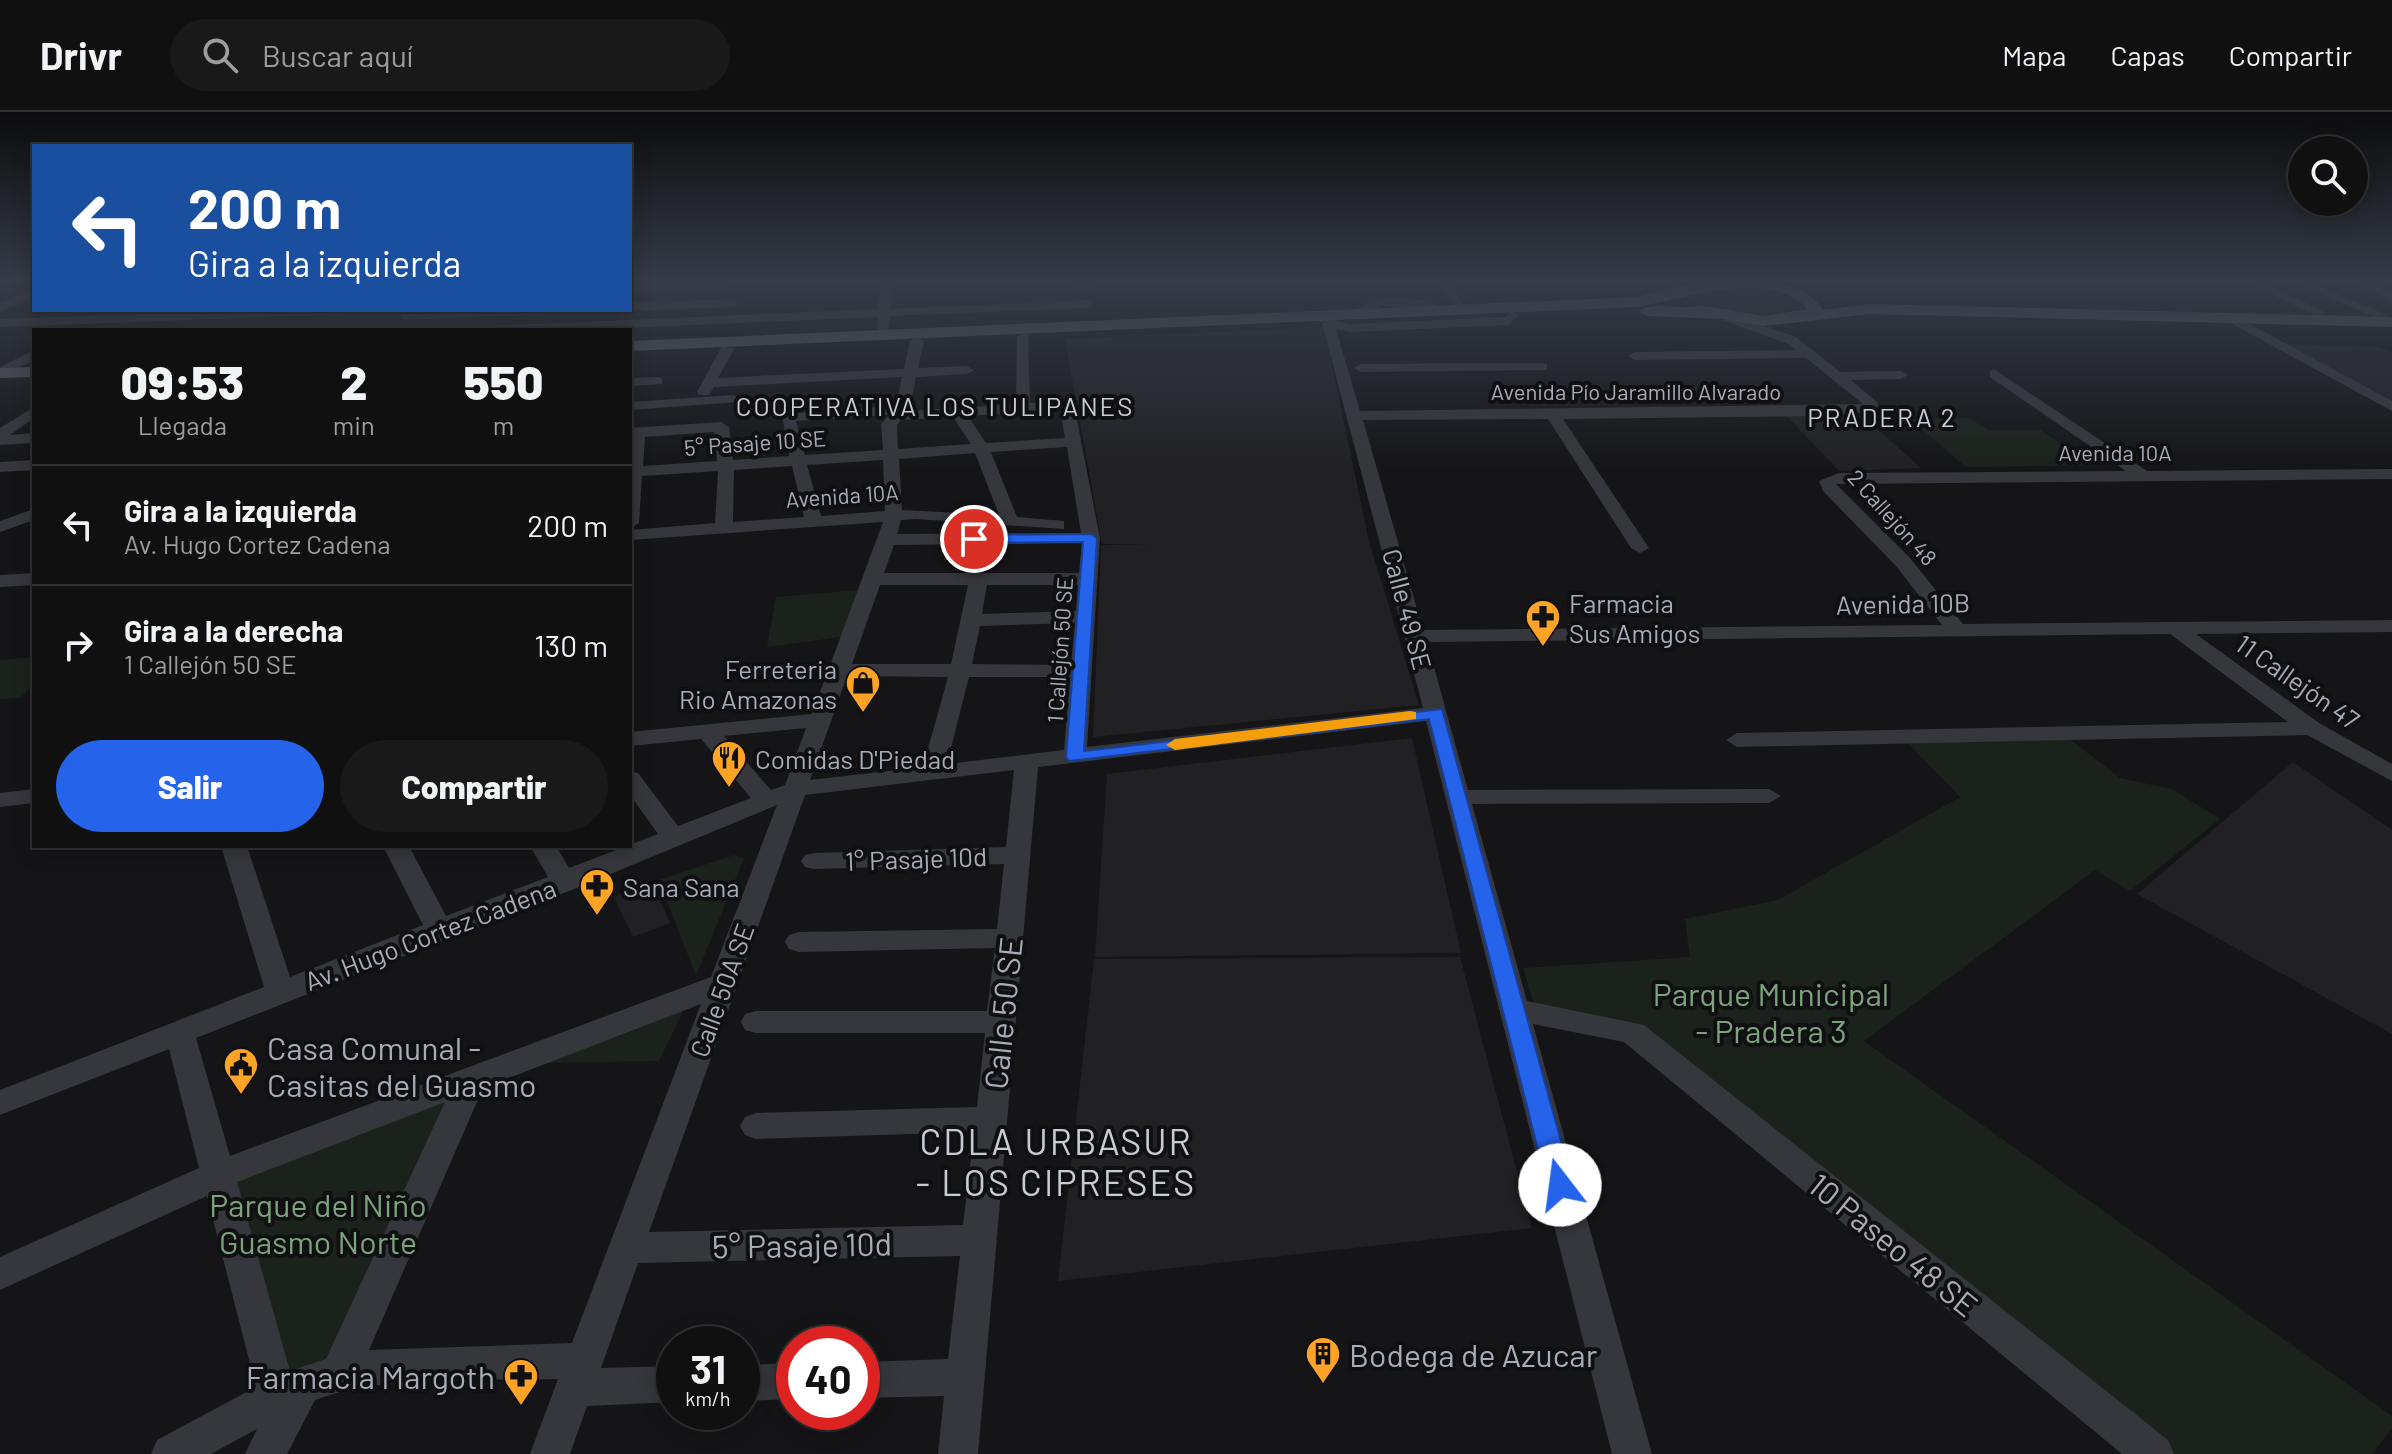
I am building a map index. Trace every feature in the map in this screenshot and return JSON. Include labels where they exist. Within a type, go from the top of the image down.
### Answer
[{"type":"main road","points":[[632,346],[665,345]]},
{"type":"main road","points":[[632,353],[831,345]]},
{"type":"main road","points":[[3,379],[32,372]]},
{"type":"main road","points":[[3,379],[32,379]]},
{"type":"street","name":"Calle 50A SE","points":[[550,1454],[891,528],[889,424],[901,413],[916,345]]},
{"type":"street","points":[[793,398],[847,395],[901,413],[1023,407],[1023,345]]},
{"type":"street","name":"Calle 49 SE","points":[[1335,345],[1436,713],[1632,1454]]},
{"type":"street","name":"Avenida Pío Jaramillo Alvarado","points":[[1356,416],[1823,412],[1871,408],[1871,403],[1795,345]]},
{"type":"street","name":"Avenida Pío Jaramillo Alvarado","points":[[1804,345],[1806,351]]},
{"type":"street","points":[[2279,345],[2392,407]]},
{"type":"street","points":[[684,429],[727,349]]},
{"type":"street","points":[[1635,356],[1806,351]]},
{"type":"street","points":[[3,379],[32,356]]},
{"type":"street","points":[[1361,368],[1542,367]]},
{"type":"street","points":[[709,383],[793,398],[847,395],[910,373],[967,370]]},
{"type":"street","points":[[1995,374],[2144,476]]},
{"type":"street","points":[[1838,376],[1901,375]]},
{"type":"street","points":[[632,382],[657,381]]},
{"type":"street","points":[[793,398],[798,461],[814,521]]},
{"type":"street","points":[[632,406],[733,399]]},
{"type":"street","name":"1 Callejón 50 SE","points":[[1023,407],[1067,405],[1091,538],[1075,757]]},
{"type":"street","points":[[957,411],[981,448],[1010,520]]},
{"type":"street","points":[[0,438],[32,413]]},
{"type":"street","points":[[1552,413],[1640,548]]},
{"type":"street","points":[[633,472],[634,432],[721,427],[726,466],[724,528]]},
{"type":"street","points":[[0,438],[32,438]]},
{"type":"street","name":"5° Pasaje 10 SE","points":[[633,472],[1074,442]]},
{"type":"street","points":[[0,467],[31,465]]},
{"type":"street","points":[[0,485],[31,465]]},
{"type":"street","name":"Avenida 10A","points":[[1839,478],[2198,476],[2229,487],[2276,484],[2266,475],[2392,474]]},
{"type":"street","name":"2 Callejón 48","points":[[1839,478],[1827,481],[1829,487],[1903,562],[1958,631]]},
{"type":"street","points":[[0,527],[32,515]]},
{"type":"street","name":"Avenida 10A","points":[[632,535],[814,521],[891,528],[1010,520],[1058,525]]},
{"type":"street","points":[[891,528],[1091,538]]},
{"type":"street","points":[[3,581],[32,570]]},
{"type":"street","points":[[3,581],[32,579]]},
{"type":"street","points":[[870,579],[1088,579]]},
{"type":"street","points":[[933,773],[960,672],[979,579]]},
{"type":"street","points":[[971,620],[1086,617]]},
{"type":"street","name":"Avenida 10B","points":[[1415,636],[2392,626]]},
{"type":"street","name":"11 Callejón 47","points":[[2176,629],[2311,728],[2392,774]]},
{"type":"street","points":[[838,670],[1082,671]]},
{"type":"street","name":"Av. Hugo Cortez Cadena","points":[[0,1103],[280,991],[565,883],[795,789],[1436,713]]},
{"type":"street","points":[[632,739],[820,720]]},
{"type":"street","points":[[1737,740],[2311,728]]},
{"type":"street","points":[[707,731],[767,801]]},
{"type":"street","name":"Calle 50 SE","points":[[958,1454],[1027,763]]},
{"type":"street","points":[[632,781],[674,838]]},
{"type":"street","points":[[0,800],[32,796]]},
{"type":"street","points":[[1458,797],[1769,796]]},
{"type":"street","points":[[235,848],[280,991]]},
{"type":"street","points":[[397,848],[440,932]]},
{"type":"street","points":[[544,848],[565,883]]},
{"type":"street","name":"1° Pasaje 10d","points":[[814,861],[1018,855]]},
{"type":"street","points":[[799,942],[1009,938]]},
{"type":"street","points":[[0,1274],[218,1175],[723,984]]},
{"type":"street","name":"10 Paseo 48 SE","points":[[1513,1009],[1633,1033],[2154,1454]]},
{"type":"street","points":[[756,1022],[1001,1022]]},
{"type":"street","points":[[179,1031],[218,1175],[291,1390],[265,1454]]},
{"type":"street","points":[[340,1372],[471,1079]]},
{"type":"street","points":[[756,1126],[991,1119]]},
{"type":"street","name":"5° Pasaje 10d","points":[[625,1248],[979,1240]]},
{"type":"street","points":[[171,1454],[291,1390],[340,1372],[380,1367],[579,1374],[656,1382]]},
{"type":"street","points":[[880,1379],[966,1377]]},
{"type":"shaded area","points":[[1066,345],[1328,345],[1369,541],[1419,705],[1093,737],[1101,545],[1150,544],[1102,544]]},
{"type":"shaded area","points":[[2286,345],[2379,347],[2392,353],[2392,402]]},
{"type":"shaded area","points":[[1862,415],[1921,468],[1839,471],[1787,416]]},
{"type":"shaded area","points":[[1412,738],[1461,953],[1095,957],[1107,774]]},
{"type":"shaded area","points":[[2293,762],[2392,830],[2392,1034],[2137,894]]},
{"type":"shaded area","points":[[653,884],[670,923],[633,937],[614,897]]},
{"type":"shaded area","points":[[1460,957],[1532,1228],[1058,1281],[1094,959]]},
{"type":"green space","points":[[1968,418],[1989,430],[2041,430],[2091,465],[1966,467],[1910,419]]},
{"type":"green space","points":[[859,590],[841,637],[767,647],[776,597]]},
{"type":"green space","points":[[32,657],[32,686],[20,698],[0,699],[0,660]]},
{"type":"green space","name":"Parque Municipal - Pradera 3","points":[[2068,738],[2120,778],[2172,789],[2220,819],[2130,891],[2095,870],[1864,1041],[2392,1416],[2392,1428],[2372,1454],[2161,1454],[1634,1029],[1536,1011],[1523,968],[1690,957],[1685,919],[1778,900],[1960,797],[1907,742]]},
{"type":"green space","points":[[734,855],[744,858],[696,976],[659,880]]},
{"type":"green space","points":[[687,1003],[659,1061],[546,1063]]},
{"type":"green space","name":"Parque del Niño Guasmo Norte","points":[[459,1090],[333,1365],[287,1385],[230,1178]]},
{"type":"slow traffic","points":[[1175,745],[1410,716]]},
{"type":"place","name":"Farmacia Sus Amigos","points":[[1543,648]]},
{"type":"place","name":"Ferreteria Rio Amazonas","points":[[863,714]]},
{"type":"place","name":"Comidas D'Piedad","points":[[729,789]]},
{"type":"place","name":"Sana Sana","points":[[597,917]]},
{"type":"place","name":"Casa Comunal - Casitas del Guasmo","points":[[241,1096]]},
{"type":"place","name":"Bodega de Azucar","points":[[1323,1385]]},
{"type":"place","name":"Farmacia Margoth","points":[[521,1407]]},
{"type":"district","name":"COOPERATIVA LOS TULIPANES","points":[[935,405]]},
{"type":"district","name":"PRADERA 2","points":[[1882,416]]},
{"type":"district","name":"CDLA URBASUR - LOS CIPRESES","points":[[1056,1160]]},
{"type":"route","points":[[974,539],[1091,538],[1075,757],[1436,713],[1560,1185]]}]
